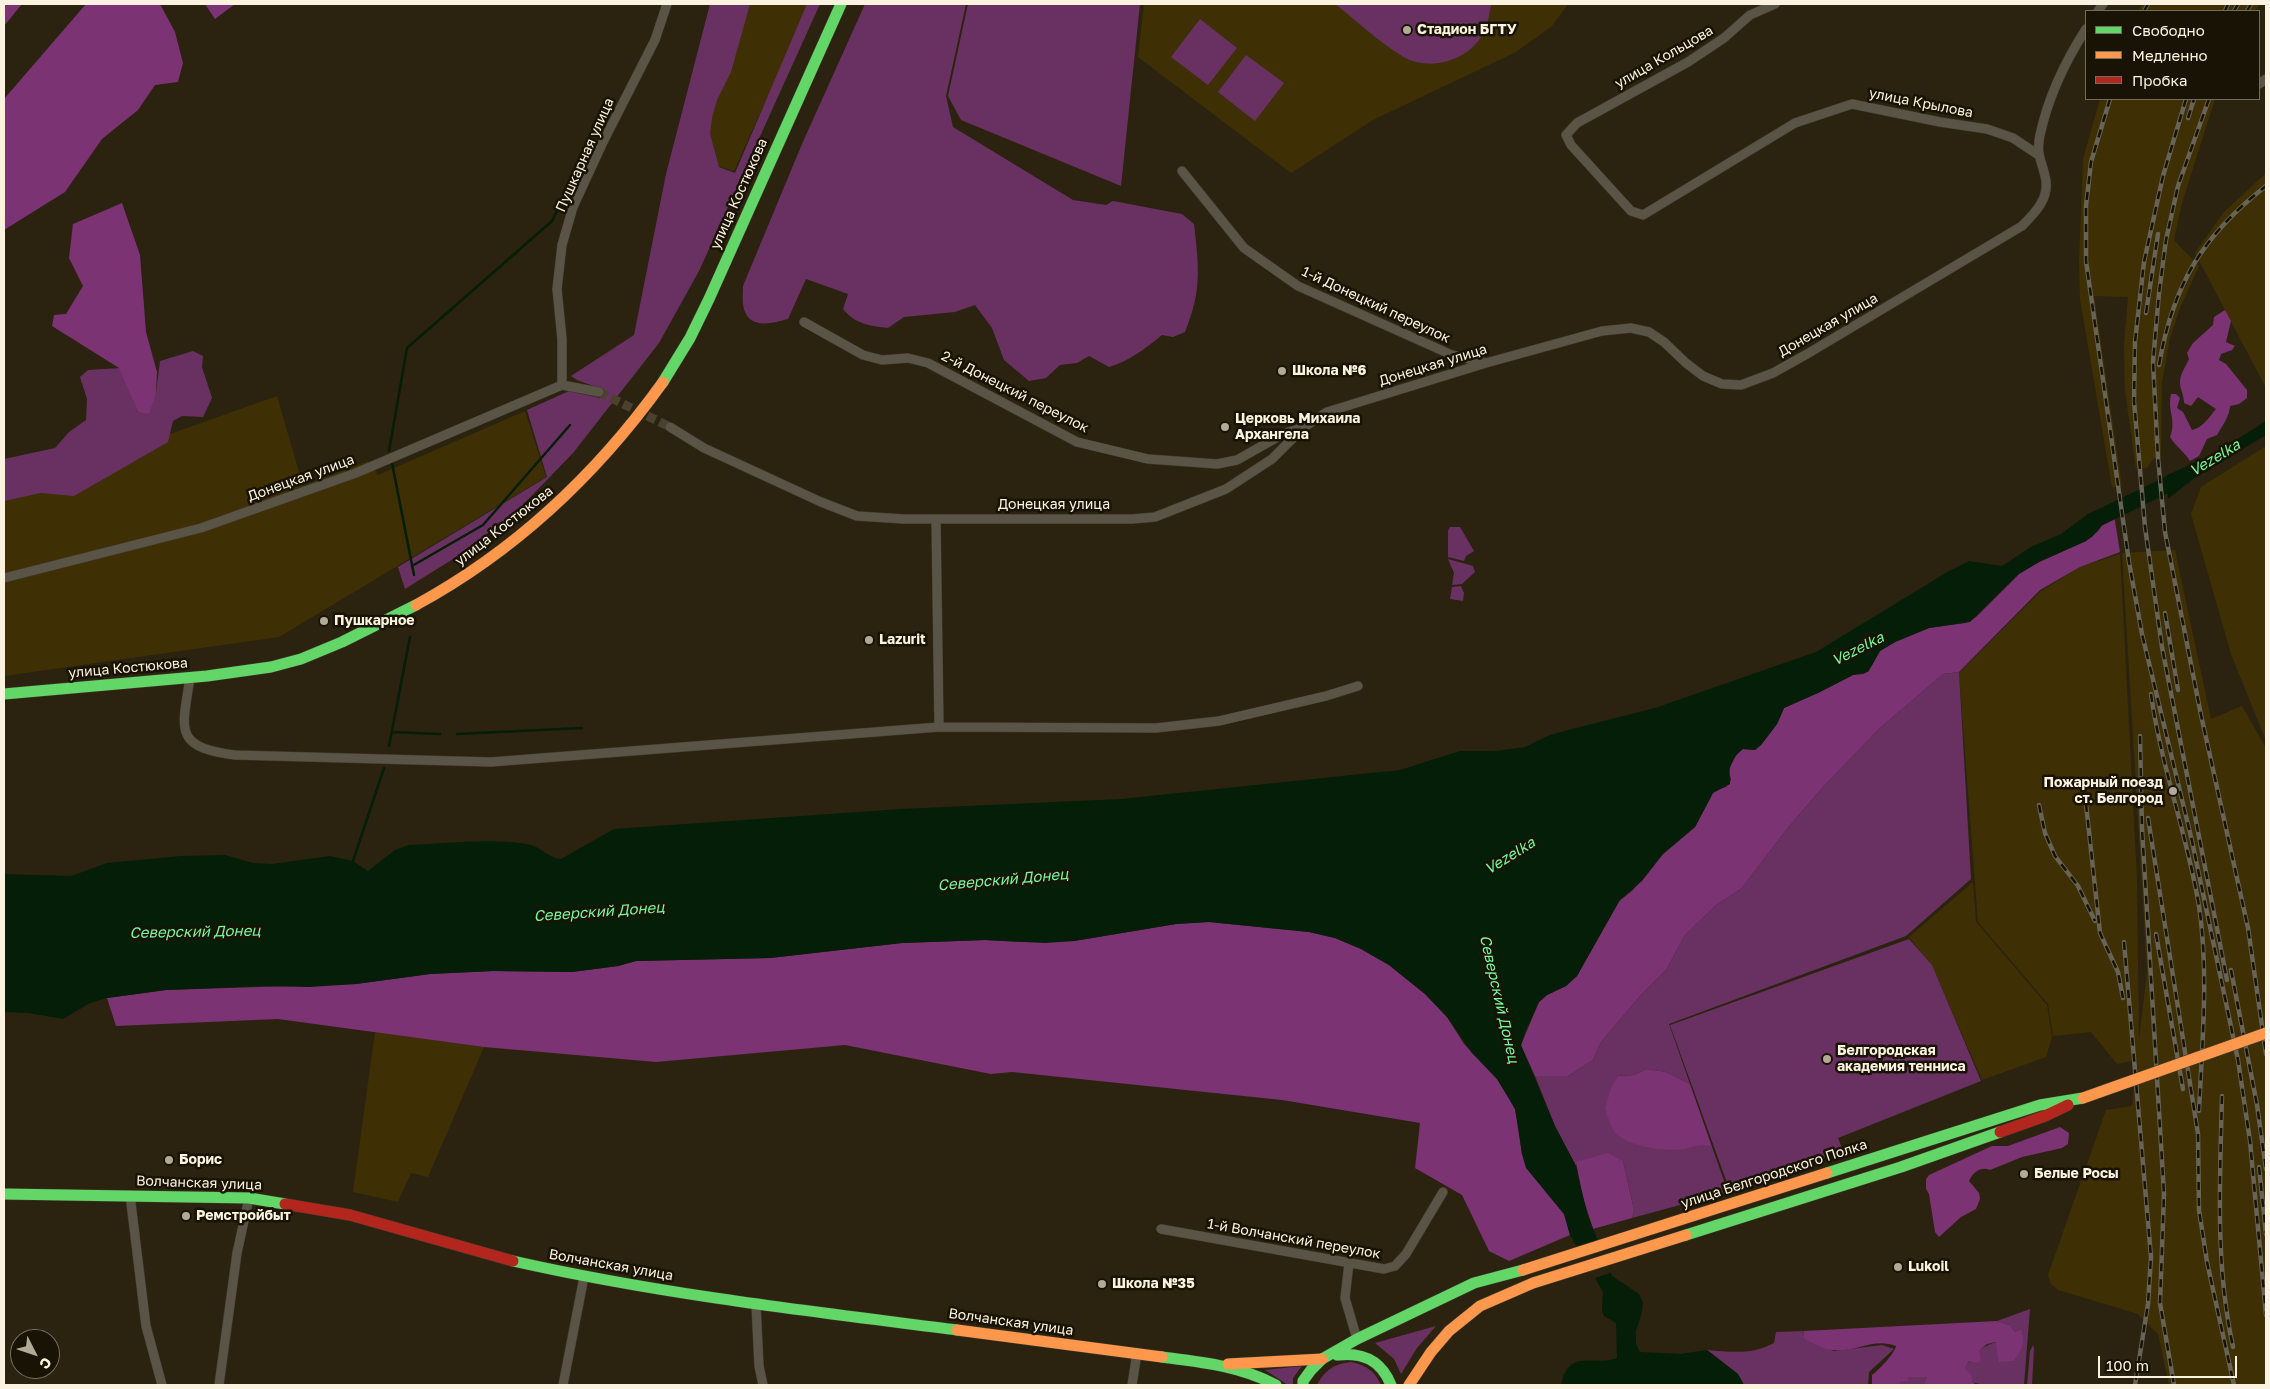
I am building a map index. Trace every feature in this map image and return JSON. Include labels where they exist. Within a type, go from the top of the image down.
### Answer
[{"type":"main road","name":"улица Костюкова","points":[[4,694],[239,674],[290,662],[374,628],[396,617],[461,579],[528,530],[562,501],[633,422],[668,374],[717,282],[841,4]]},
{"type":"main road","name":"улица Белгородского Полка","points":[[1409,1385],[1424,1360],[1457,1323],[1480,1306],[1534,1283],[1910,1164],[2045,1116],[2083,1098],[2266,1033]]},
{"type":"main road","name":"улица Белгородского Полка","points":[[1326,1358],[1357,1340],[1474,1283],[1529,1268],[2040,1106],[2083,1098]]},
{"type":"main road","name":"Волчанская улица","points":[[4,1194],[249,1198],[350,1215],[492,1256],[584,1277],[756,1305],[1217,1364]]},
{"type":"main road","points":[[1357,1340],[1387,1374],[1391,1385]]},
{"type":"main road","points":[[1217,1364],[1326,1358],[1353,1352],[1375,1360]]},
{"type":"main road","points":[[1303,1385],[1303,1381],[1311,1370],[1326,1358]]},
{"type":"main road","points":[[1217,1364],[1265,1379],[1276,1385]]},
{"type":"street","name":"Пушкарная улица","points":[[562,385],[562,339],[557,289],[562,245],[573,207],[603,142],[655,40],[666,4]]},
{"type":"street","name":"улица Кольцова","points":[[1643,215],[1631,211],[1571,146],[1566,135],[1577,124],[1695,57],[1724,38],[1750,15],[1775,4]]},
{"type":"street","points":[[2037,154],[2040,134],[2050,104],[2072,50],[2085,30]]},
{"type":"street","name":"улица Крылова","points":[[1643,215],[1795,123],[1852,104],[1987,129],[2013,138],[2037,154]]},
{"type":"street","name":"Донецкая улица","points":[[670,427],[704,448],[821,502],[857,516],[904,519],[1132,519],[1155,517],[1226,489],[1250,475],[1272,459],[1304,427],[1327,412],[1486,363],[1602,331],[1631,328],[1649,332],[1664,342],[1686,364],[1703,376],[1722,384],[1740,386],[1773,373],[2022,226],[2039,208],[2044,197],[2046,178],[2037,154]]},
{"type":"street","name":"1-й Донецкий переулок","points":[[1182,171],[1244,248],[1298,286],[1452,355],[1486,363]]},
{"type":"street","name":"2-й Донецкий переулок","points":[[804,322],[863,354],[882,360],[908,358],[928,363],[1077,442],[1148,459],[1224,463],[1237,460],[1283,434],[1304,427]]},
{"type":"street","points":[[562,385],[599,392]]},
{"type":"street","name":"Донецкая улица","points":[[4,578],[201,528],[356,473],[562,385]]},
{"type":"street","points":[[936,519],[939,727]]},
{"type":"street","points":[[190,678],[184,714],[184,732],[195,744],[210,752],[235,755],[491,762],[939,727],[1156,728],[1219,720],[1326,696],[1358,686]]},
{"type":"street","name":"1-й Волчанский переулок","points":[[1161,1228],[1384,1269],[1395,1266],[1406,1254],[1443,1192]]},
{"type":"street","points":[[130,1195],[146,1326],[162,1385]]},
{"type":"street","points":[[219,1385],[238,1253],[249,1198]]},
{"type":"street","points":[[1349,1263],[1345,1298],[1357,1340]]},
{"type":"street","points":[[563,1385],[584,1277]]},
{"type":"street","points":[[756,1305],[758,1366],[763,1385]]},
{"type":"street","points":[[1132,1385],[1137,1353]]},
{"type":"shaded area","points":[[4,4],[22,4],[4,26]]},
{"type":"shaded area","points":[[86,4],[160,4],[175,32],[183,63],[178,82],[155,85],[138,110],[102,139],[65,192],[4,230],[4,99]]},
{"type":"shaded area","points":[[205,4],[235,4],[215,19]]},
{"type":"shaded area","points":[[710,4],[750,4],[731,72],[717,100],[710,134],[719,167],[735,173],[807,4],[820,4],[699,271],[659,343],[573,453],[514,514],[453,559],[405,589],[398,567],[547,477],[527,410],[569,391],[600,398],[604,390],[571,376],[634,335],[666,174]]},
{"type":"shaded area","points":[[741,4],[809,4],[734,171],[715,165],[703,140]]},
{"type":"shaded area","points":[[865,4],[966,4],[946,96],[953,127],[1073,200],[1106,205],[1113,201],[1182,214],[1194,224],[1198,266],[1197,291],[1185,332],[1173,337],[1162,335],[1137,354],[1109,367],[1089,356],[1077,363],[1060,365],[1046,378],[1029,381],[1004,360],[992,328],[975,305],[955,312],[904,317],[888,328],[875,326],[858,321],[843,309],[848,294],[806,279],[788,319],[763,323],[751,320],[747,316],[743,304],[743,286],[802,144]]},
{"type":"shaded area","points":[[968,4],[1140,4],[1121,186],[961,120],[948,96]]},
{"type":"shaded area","points":[[1144,4],[1568,4],[1552,26],[1516,52],[1373,120],[1291,173],[1138,57]]},
{"type":"shaded area","points":[[1335,4],[1491,4],[1484,32],[1472,48],[1453,59],[1432,64],[1412,61],[1402,56],[1376,38]]},
{"type":"shaded area","points":[[2142,4],[2260,4],[2256,10],[2139,10]]},
{"type":"shaded area","points":[[1200,19],[1237,48],[1208,85],[1171,57]]},
{"type":"shaded area","points":[[1246,55],[1284,83],[1255,121],[1218,92]]},
{"type":"shaded area","points":[[2100,100],[2215,100],[2182,203],[2174,240],[2199,266],[2180,308],[2170,338],[2162,382],[2161,458],[2154,458],[2147,468],[2136,469],[2125,391],[2124,345],[2128,297],[2094,296],[2122,486],[2112,487],[2080,299],[2079,261],[2083,159]]},
{"type":"shaded area","points":[[2266,173],[2266,388],[2195,253],[2223,213]]},
{"type":"shaded area","points":[[122,203],[140,255],[146,332],[157,372],[156,393],[149,414],[138,412],[119,368],[52,326],[54,315],[66,314],[83,286],[69,258],[73,224]]},
{"type":"shaded area","points":[[2225,310],[2231,321],[2226,342],[2235,346],[2232,350],[2221,354],[2219,360],[2226,364],[2247,390],[2247,398],[2239,404],[2230,406],[2227,417],[2217,435],[2207,439],[2199,456],[2190,461],[2170,437],[2173,425],[2170,406],[2171,394],[2176,394],[2180,398],[2177,408],[2183,412],[2192,430],[2203,425],[2216,409],[2198,397],[2191,406],[2184,403],[2180,379],[2189,359],[2187,353],[2193,343],[2213,325],[2214,317]]},
{"type":"shaded area","points":[[193,351],[203,356],[202,367],[212,398],[203,417],[182,416],[173,421],[168,442],[74,496],[41,493],[4,501],[4,459],[55,448],[69,432],[86,420],[87,399],[80,377],[88,370],[120,368],[138,412],[156,393],[160,361]]},
{"type":"shaded area","points":[[277,396],[303,486],[368,461],[378,475],[525,411],[546,477],[279,637],[4,676],[4,493]]},
{"type":"shaded area","points":[[2266,446],[2266,741],[2231,654],[2191,514],[2201,487]]},
{"type":"shaded area","points":[[2114,515],[2120,552],[2080,567],[2040,590],[1959,672],[1943,674],[1880,728],[1822,788],[1786,830],[1742,888],[1715,906],[1685,935],[1666,970],[1640,996],[1601,1042],[1593,1060],[1568,1076],[1535,1076],[1521,1045],[1539,1002],[1547,995],[1566,986],[1577,976],[1618,902],[1633,890],[1663,854],[1695,827],[1713,793],[1726,787],[1731,780],[1730,767],[1736,755],[1743,749],[1755,750],[1761,745],[1777,724],[1784,708],[1853,675],[1864,674],[1871,667],[1880,651],[1895,642],[1929,628],[1965,623],[1976,617],[2019,574],[2039,562],[2086,541],[2098,531],[2107,519]]},
{"type":"shaded area","points":[[1450,527],[1460,527],[1474,551],[1466,556],[1464,561],[1448,557],[1448,531]]},
{"type":"shaded area","points":[[2175,550],[2211,719],[2242,706],[2266,748],[2266,1385],[2169,1385],[2158,1334],[2138,1314],[2058,1290],[2051,1284],[2048,1275],[2106,1110],[2132,1106],[2137,1060],[2117,1064],[2091,1032],[2053,1036],[2048,1004],[1978,922],[1959,673],[2041,591],[2080,567],[2120,554],[2137,879],[2139,1040],[2147,971],[2122,553]]},
{"type":"shaded area","points":[[1448,559],[1473,566],[1475,572],[1462,584],[1452,585],[1454,573]]},
{"type":"shaded area","points":[[1461,586],[1464,593],[1463,601],[1450,599],[1452,587]]},
{"type":"shaded area","points":[[1959,672],[1971,879],[1906,936],[1669,1024],[1690,1084],[1666,1072],[1647,1069],[1634,1075],[1618,1076],[1685,1149],[1703,1144],[1712,1147],[1728,1192],[1632,1218],[1634,1210],[1623,1161],[1577,1162],[1576,1166],[1555,1126],[1535,1076],[1568,1076],[1593,1060],[1601,1042],[1640,996],[1666,970],[1685,935],[1715,906],[1742,888],[1786,830],[1822,788],[1880,728],[1943,674]]},
{"type":"shaded area","points":[[1973,882],[1976,922],[2047,1005],[2052,1037],[2046,1057],[1982,1080],[1932,966],[1909,937]]},
{"type":"shaded area","points":[[1209,922],[1309,932],[1335,938],[1361,949],[1389,965],[1425,994],[1447,1017],[1464,1044],[1497,1079],[1508,1096],[1515,1109],[1522,1154],[1545,1191],[1564,1214],[1570,1235],[1509,1261],[1489,1251],[1462,1195],[1415,1168],[1420,1123],[1282,1100],[1012,1072],[991,1074],[845,1045],[656,1062],[484,1047],[278,1019],[116,1026],[107,998],[166,990],[356,984],[430,974],[493,971],[572,972],[618,966],[636,961],[770,958],[902,943],[985,940],[1021,942],[1074,941],[1176,924]]},
{"type":"shaded area","name":"Белгородская академия тенниса","points":[[1909,939],[1932,965],[1981,1081],[1838,1138],[1843,1151],[1730,1191],[1670,1025]]},
{"type":"shaded area","points":[[375,1032],[484,1047],[428,1177],[411,1173],[398,1202],[353,1192]]},
{"type":"shaded area","points":[[1647,1069],[1666,1072],[1690,1084],[1712,1147],[1702,1145],[1677,1150],[1658,1149],[1627,1141],[1614,1131],[1605,1109],[1611,1088],[1618,1076],[1634,1075]]},
{"type":"shaded area","points":[[2060,1127],[2069,1133],[2068,1144],[2062,1148],[2022,1157],[1990,1170],[1980,1169],[1975,1173],[1969,1181],[1979,1193],[1980,1199],[1976,1209],[1961,1217],[1939,1237],[1935,1232],[1929,1194],[1926,1189],[1926,1179],[1929,1175],[1992,1146],[2008,1146]]},
{"type":"shaded area","points":[[1608,1153],[1623,1161],[1634,1210],[1632,1218],[1593,1229],[1582,1194],[1576,1162]]},
{"type":"shaded area","points":[[2030,1309],[2024,1385],[1989,1385],[1973,1382],[1965,1368],[1971,1359],[1983,1348],[1997,1342],[1998,1362],[2021,1329],[2015,1332],[2010,1325],[1997,1321]]},
{"type":"shaded area","points":[[1997,1321],[2010,1325],[2015,1332],[2021,1329],[2023,1342],[2021,1350],[2013,1361],[1998,1362],[1996,1342],[1987,1344],[1979,1351],[1981,1360],[1978,1363],[1969,1361],[1965,1368],[1972,1376],[1972,1381],[1975,1384],[1991,1385],[1924,1385],[1927,1377],[1908,1377],[1908,1381],[1901,1381],[1898,1385],[1872,1385],[1872,1375],[1890,1357],[1896,1346],[1880,1343],[1833,1350],[1821,1347],[1803,1338],[1804,1331]]},
{"type":"shaded area","points":[[1436,1326],[1417,1348],[1401,1374],[1394,1359],[1375,1343]]},
{"type":"shaded area","points":[[1804,1331],[1803,1338],[1834,1351],[1882,1345],[1894,1349],[1869,1372],[1868,1385],[1744,1385],[1738,1374],[1707,1350],[1750,1351],[1774,1343],[1776,1332]]},
{"type":"shaded area","points":[[2033,1345],[2032,1385],[2027,1385],[2030,1351]]},
{"type":"shaded area","points":[[1351,1362],[1369,1369],[1381,1385],[1317,1385],[1323,1375],[1331,1369],[1340,1364]]},
{"type":"shaded area","points":[[1302,1366],[1293,1378],[1293,1385],[1288,1385],[1265,1370]]},
{"type":"shaded area","points":[[1927,1374],[1931,1385],[1896,1385],[1906,1376]]},
{"type":"water","points":[[2266,421],[2266,435],[2193,479],[2168,499],[2166,476],[2217,452]]},
{"type":"water","name":"Северский Донец","points":[[2111,504],[2114,515],[2107,519],[2093,536],[2039,562],[2019,574],[1970,622],[1929,628],[1895,642],[1880,651],[1868,672],[1853,675],[1784,708],[1777,724],[1761,745],[1755,750],[1743,749],[1736,755],[1729,769],[1730,784],[1713,793],[1695,827],[1663,854],[1642,881],[1620,900],[1577,976],[1566,986],[1547,995],[1539,1002],[1525,1032],[1521,1045],[1522,1048],[1555,1126],[1576,1166],[1587,1213],[1612,1276],[1639,1294],[1643,1302],[1636,1331],[1636,1344],[1640,1352],[1680,1354],[1707,1350],[1738,1374],[1744,1385],[1561,1385],[1565,1373],[1576,1362],[1617,1358],[1616,1323],[1604,1316],[1602,1311],[1603,1292],[1570,1235],[1564,1214],[1526,1168],[1515,1109],[1497,1079],[1472,1053],[1447,1017],[1425,994],[1389,965],[1361,949],[1335,938],[1309,932],[1209,922],[1176,924],[1074,941],[1045,943],[985,940],[902,943],[770,958],[636,961],[618,966],[572,972],[493,971],[430,974],[356,984],[309,987],[264,986],[166,990],[107,998],[90,1003],[63,1019],[29,1013],[4,1012],[4,874],[71,876],[107,863],[181,856],[225,855],[253,863],[272,864],[330,856],[353,861],[368,871],[395,850],[408,845],[482,841],[532,845],[552,857],[561,859],[614,829],[901,809],[1121,799],[1400,770],[1460,751],[1495,751],[1525,747],[1550,735],[1655,708],[1816,652],[1949,571],[1969,561],[2002,566],[2031,547],[2061,534],[2088,514]]},
{"type":"pier","points":[[1600,1239],[1613,1272],[1592,1279],[1574,1247]]},
{"type":"waterway","points":[[389,451],[407,348],[552,221],[583,156]]},
{"type":"waterway","points":[[412,566],[483,525],[570,425]]},
{"type":"waterway","points":[[392,463],[414,575]]},
{"type":"waterway","name":"Vezelka","points":[[2095,520],[2185,476]]},
{"type":"waterway","points":[[389,746],[410,637]]},
{"type":"waterway","points":[[457,734],[582,728]]},
{"type":"waterway","points":[[392,732],[440,734]]},
{"type":"waterway","points":[[352,864],[384,768]]},
{"type":"tunnel","points":[[599,392],[670,427]]},
{"type":"railway","points":[[2145,10],[2148,4]]},
{"type":"railway","points":[[2225,10],[2228,4]]},
{"type":"railway","points":[[2235,10],[2238,4]]},
{"type":"railway","points":[[2248,10],[2251,4]]},
{"type":"railway","points":[[2110,100],[2091,162],[2086,206],[2086,261],[2129,562],[2142,634],[2192,841],[2238,1060],[2250,1141],[2266,1315]]},
{"type":"railway","points":[[2186,100],[2163,176],[2144,262],[2135,342],[2134,401],[2145,527],[2162,647],[2227,980]]},
{"type":"railway","points":[[2188,118],[2194,100]]},
{"type":"railway","points":[[2209,100],[2178,186],[2166,240],[2153,362],[2158,458],[2165,532],[2201,715],[2248,928],[2266,1054]]},
{"type":"railway","points":[[2159,365],[2173,310],[2182,286],[2194,264],[2224,224],[2266,186]]},
{"type":"railway","points":[[2146,313],[2158,234]]},
{"type":"railway","points":[[2165,613],[2178,690]]},
{"type":"railway","points":[[2151,694],[2161,747],[2194,879],[2202,931],[2204,1009],[2199,1111]]},
{"type":"railway","points":[[2140,736],[2142,829],[2164,1194],[2160,1303],[2174,1385]]},
{"type":"railway","points":[[2086,804],[2100,933],[2118,972],[2123,998]]},
{"type":"railway","points":[[2039,805],[2045,833],[2055,856],[2078,886],[2095,921]]},
{"type":"railway","points":[[2148,818],[2198,1134],[2199,1210],[2207,1262],[2234,1385]]},
{"type":"railway","points":[[2156,934],[2183,1089]]},
{"type":"railway","points":[[2124,942],[2151,1257],[2148,1304],[2135,1385]]},
{"type":"railway","points":[[2231,970],[2257,1105],[2266,1169]]},
{"type":"railway","points":[[2222,1096],[2221,1253],[2223,1285],[2233,1347]]},
{"type":"railway","points":[[2259,1167],[2266,1234]]},
{"type":"traffic: fast","points":[[663,382],[690,338],[709,299],[841,4]]},
{"type":"traffic: fast","points":[[4,694],[207,676],[271,667],[301,659],[342,642],[416,605]]},
{"type":"traffic: fast","points":[[1827,1173],[2040,1105],[2083,1098]]},
{"type":"traffic: fast","points":[[1686,1235],[1901,1167],[2000,1132]]},
{"type":"traffic: fast","points":[[4,1194],[249,1198],[285,1204]]},
{"type":"traffic: fast","points":[[513,1261],[568,1273],[678,1292],[790,1309],[957,1330]]},
{"type":"traffic: fast","points":[[1303,1385],[1303,1381],[1311,1370],[1322,1359],[1357,1339],[1474,1283],[1523,1270]]},
{"type":"traffic: fast","points":[[1337,1355],[1355,1355],[1370,1360],[1382,1369],[1391,1385]]},
{"type":"traffic: fast","points":[[1162,1357],[1235,1369],[1276,1385]]},
{"type":"traffic: slow","points":[[416,605],[452,584],[487,560],[552,508],[610,448],[663,382]]},
{"type":"traffic: slow","points":[[2083,1098],[2266,1033]]},
{"type":"traffic: slow","points":[[1523,1270],[1827,1173]]},
{"type":"traffic: slow","points":[[1409,1385],[1431,1352],[1449,1331],[1480,1306],[1533,1283],[1686,1235]]},
{"type":"traffic: slow","points":[[957,1330],[1162,1357]]},
{"type":"traffic: slow","points":[[1228,1364],[1322,1359]]},
{"type":"traffic: jam","points":[[2000,1132],[2045,1116],[2068,1105]]},
{"type":"traffic: jam","points":[[285,1204],[350,1215],[513,1261]]},
{"type":"place","name":"Стадион БГТУ","points":[[1407,30]]},
{"type":"place","name":"Школа №6","points":[[1282,371]]},
{"type":"place","name":"Церковь Михаила Архангела","points":[[1225,427]]},
{"type":"place","name":"Пушкарное","points":[[324,621]]},
{"type":"place","name":"Lazurit","points":[[869,640]]},
{"type":"place","name":"Пожарный поезд ст. Белгород","points":[[2173,791]]},
{"type":"place","name":"Белгородская академия тенниса","points":[[1827,1059]]},
{"type":"place","name":"Борис","points":[[169,1160]]},
{"type":"place","name":"Белые Росы","points":[[2024,1174]]},
{"type":"place","name":"Ремстройбыт","points":[[186,1216]]},
{"type":"place","name":"Lukoil","points":[[1898,1267]]},
{"type":"place","name":"Школа №35","points":[[1102,1284]]}]
